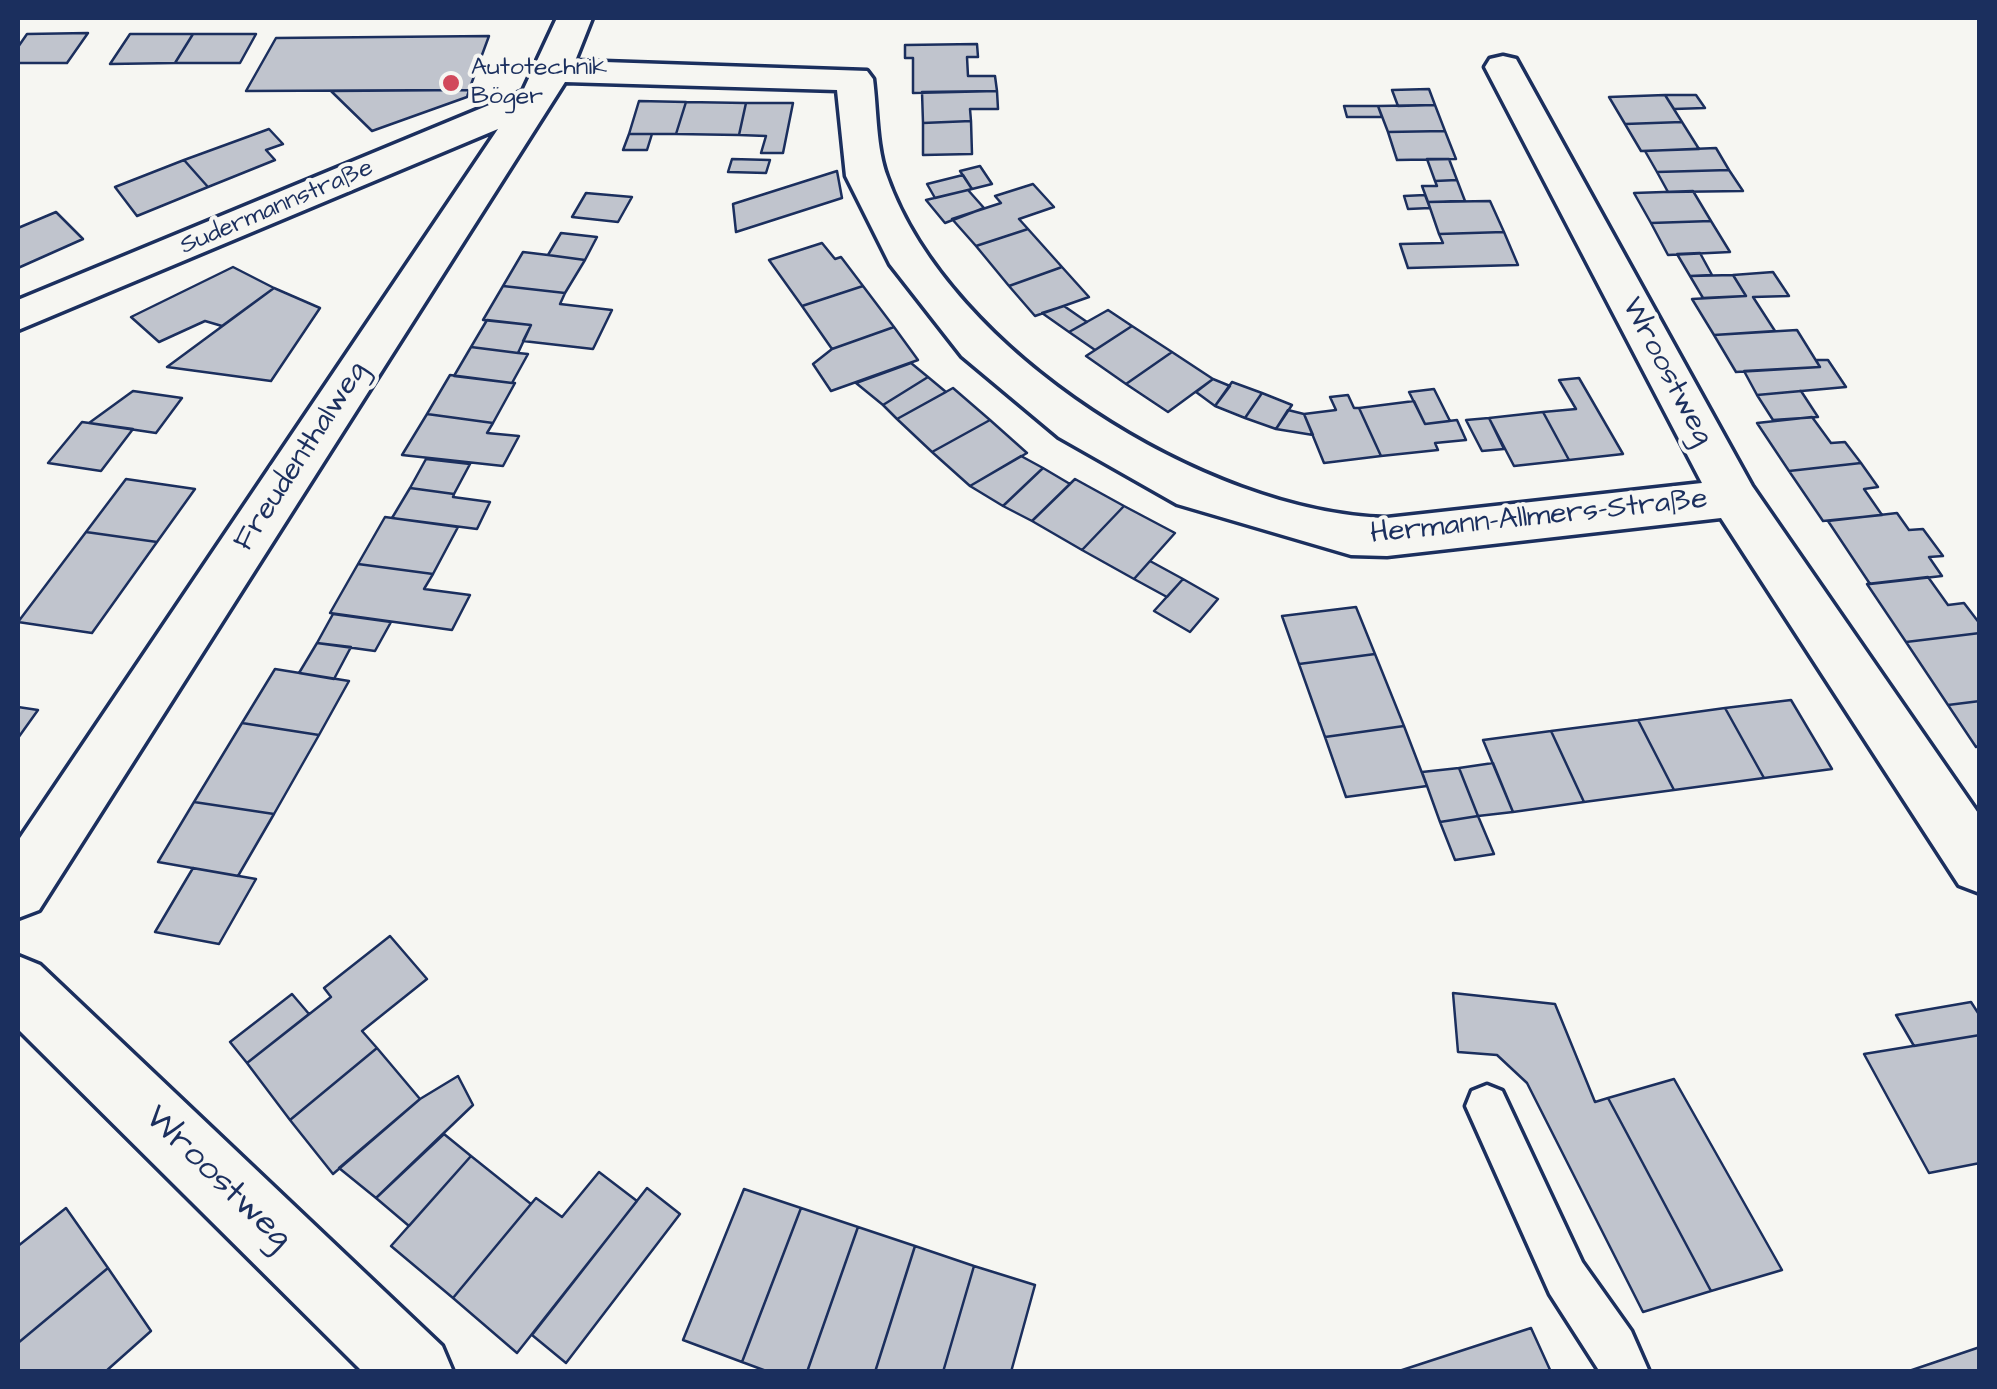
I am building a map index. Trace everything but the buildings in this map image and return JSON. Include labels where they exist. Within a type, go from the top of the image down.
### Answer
[{"type":"street","name":"Freudenthalweg","points":[[18,890],[545,85],[574,18]]},
{"type":"street","name":"Wroostweg","points":[[1503,67],[1734,498],[1980,866]]},
{"type":"street","name":"Hermann-Allmers-Straße","points":[[545,85],[854,79],[866,176],[911,264],[978,345],[1076,425],[1194,491],[1351,536],[1387,537],[1734,498]]},
{"type":"street","name":"Sudermannstraße","points":[[18,316],[545,85]]},
{"type":"street","name":"Wroostweg","points":[[18,986],[416,1372]]},
{"type":"lane","points":[[1487,1106],[1566,1278],[1614,1348],[1625,1372]]},
{"type":"place","name":"Autotechnik Böger","points":[[451,83]]}]
